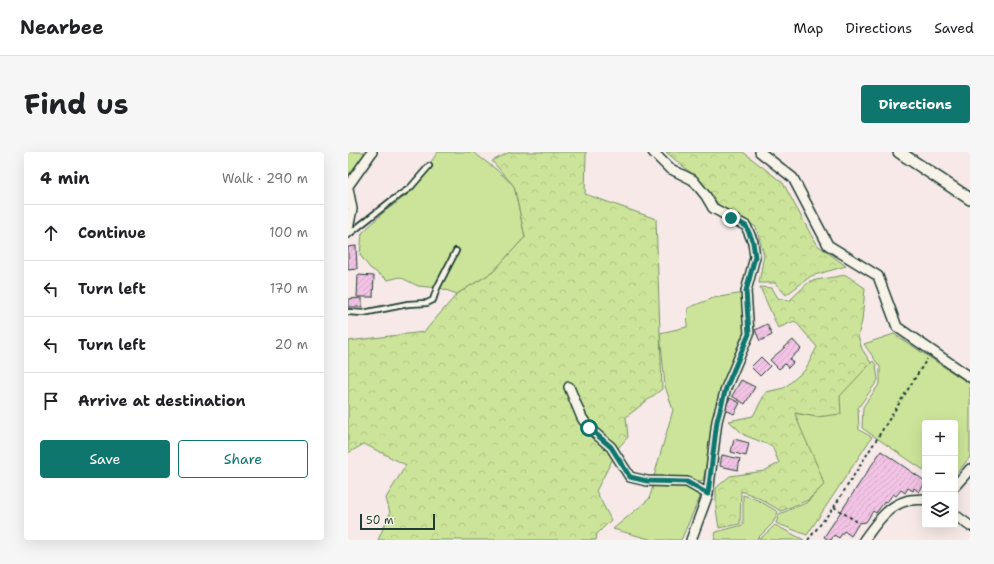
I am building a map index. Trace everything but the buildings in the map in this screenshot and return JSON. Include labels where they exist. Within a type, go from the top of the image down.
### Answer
[{"type":"street","points":[[348,229],[352,209],[348,187],[372,152]]},
{"type":"street","points":[[653,152],[669,168],[693,180],[706,196],[713,208],[746,226],[753,242],[755,257],[746,291],[749,334],[726,388],[717,421],[708,494],[691,540]]},
{"type":"street","points":[[760,152],[793,178],[828,246],[878,276],[897,327],[970,377]]},
{"type":"street","points":[[900,152],[970,199]]},
{"type":"street","points":[[569,387],[582,418],[589,428],[611,447],[630,477],[647,481],[687,482],[708,494]]},
{"type":"street","points":[[958,483],[970,469]]},
{"type":"street","points":[[864,540],[880,519],[892,508],[905,501],[922,499]]},
{"type":"street","points":[[958,517],[970,526]]},
{"type":"lane","points":[[348,235],[410,188],[430,166]]},
{"type":"lane","points":[[348,312],[363,313],[408,304],[427,303],[433,300],[437,288],[456,251]]},
{"type":"path","points":[[808,540],[834,507],[932,351]]},
{"type":"path","points":[[834,507],[860,523]]},
{"type":"green space","points":[[348,152],[372,152],[348,186]]},
{"type":"green space","points":[[438,152],[473,152],[497,170],[514,186],[525,237],[493,272],[457,294],[440,288],[418,286],[400,277],[388,280],[370,268],[360,255],[362,233],[384,212],[407,195]]},
{"type":"green space","points":[[510,152],[586,152],[585,194],[656,219],[662,389],[626,417],[628,437],[619,447],[596,491],[611,520],[597,534],[596,540],[378,540],[390,513],[386,498],[406,465],[364,444],[348,453],[348,341],[424,332],[457,294],[493,272],[525,237],[514,186],[492,161]]},
{"type":"green space","points":[[666,152],[743,152],[783,183],[816,244],[846,266],[811,276],[786,295],[775,283],[759,283],[764,255],[756,227],[720,206],[696,177]]},
{"type":"green space","points":[[846,275],[865,288],[862,321],[858,336],[862,349],[871,363],[840,396],[841,414],[817,417],[795,413],[824,485],[808,500],[781,511],[757,497],[741,491],[740,524],[719,528],[716,509],[716,488],[730,476],[764,471],[779,463],[772,446],[744,435],[729,421],[753,416],[766,392],[784,388],[805,370],[817,347],[795,321],[778,328],[760,287],[772,288],[778,298],[789,301],[810,281]]},
{"type":"green space","points":[[742,294],[744,331],[723,385],[703,481],[654,476],[673,410],[665,386],[660,333],[687,327],[688,308],[713,298]]},
{"type":"green space","points":[[894,334],[970,384],[970,457],[958,471],[958,420],[922,420],[922,469],[862,428],[863,407],[880,383],[880,367],[864,344]]},
{"type":"green space","points":[[873,361],[876,365],[878,380],[858,408],[859,430],[872,437],[807,535],[776,523],[779,514],[806,503],[824,485],[794,413],[817,417]]},
{"type":"green space","points":[[654,483],[688,486],[700,497],[681,540],[653,540],[613,529],[649,499]]},
{"type":"green space","points":[[743,495],[758,500],[778,512],[773,523],[756,540],[714,540],[716,532],[743,525]]},
{"type":"green space","points":[[775,525],[804,540],[759,540]]},
{"type":"route","points":[[589,428],[611,447],[630,477],[647,481],[687,482],[708,494],[717,421],[726,388],[749,334],[746,291],[755,257],[753,242],[746,226],[731,218]]}]
